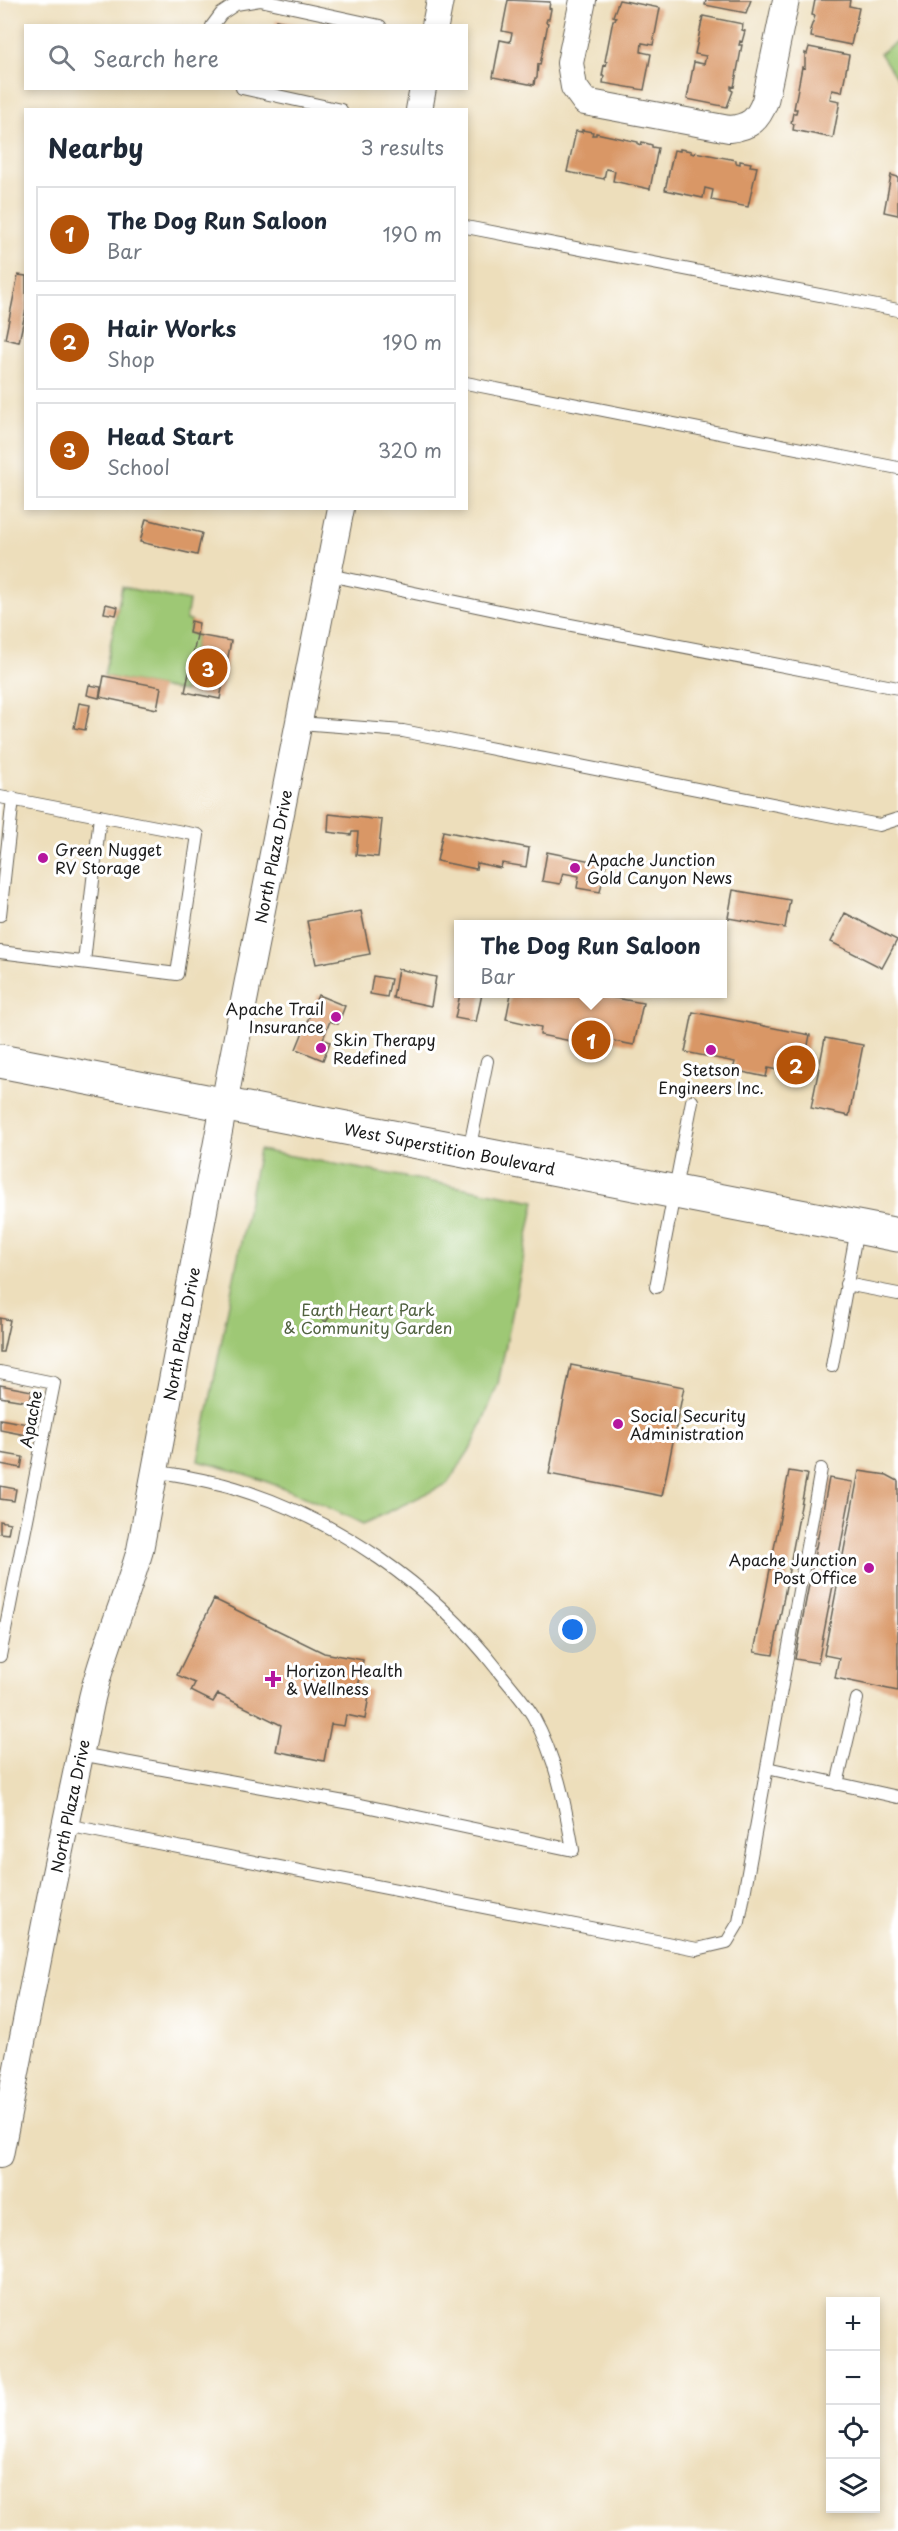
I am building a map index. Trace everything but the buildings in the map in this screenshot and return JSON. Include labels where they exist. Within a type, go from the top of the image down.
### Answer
[{"type":"main road","name":"West Superstition Boulevard","points":[[0,1061],[898,1235]]},
{"type":"street","points":[[435,24],[440,0]]},
{"type":"street","points":[[583,0],[570,63],[573,87],[585,102],[729,129],[742,128],[754,122],[761,113],[786,0]]},
{"type":"street","points":[[418,108],[423,90]]},
{"type":"street","name":"North Plaza Drive","points":[[0,2155],[99,1667],[127,1595],[140,1550],[224,1105],[341,510]]},
{"type":"lane","points":[[214,24],[221,14],[236,4],[260,0],[371,24]]},
{"type":"lane","points":[[251,90],[332,108]]},
{"type":"lane","points":[[468,227],[898,310]]},
{"type":"lane","points":[[468,383],[898,468]]},
{"type":"lane","points":[[329,575],[531,617],[898,688]]},
{"type":"lane","points":[[300,723],[403,731],[879,825],[898,819]]},
{"type":"lane","points":[[0,797],[198,835],[177,974],[0,952]]},
{"type":"lane","points":[[0,915],[13,798]]},
{"type":"lane","points":[[84,962],[100,816]]},
{"type":"lane","points":[[469,1153],[487,1060]]},
{"type":"lane","points":[[656,1287],[692,1101]]},
{"type":"lane","points":[[832,1366],[857,1227]]},
{"type":"lane","points":[[846,1284],[898,1294]]},
{"type":"lane","name":"Apache","points":[[0,1372],[54,1383],[0,1656]]},
{"type":"lane","points":[[66,1825],[697,1949],[727,1942],[739,1922],[821,1469]]},
{"type":"lane","points":[[80,1754],[362,1805],[573,1850],[561,1782],[532,1715],[477,1643],[427,1594],[363,1546],[297,1512],[235,1488],[155,1471]]},
{"type":"lane","points":[[837,1784],[857,1699]]},
{"type":"lane","points":[[767,1768],[898,1797]]},
{"type":"green space","points":[[898,41],[898,81],[880,53]]},
{"type":"green space","points":[[122,587],[189,601],[186,620],[191,621],[189,633],[197,635],[185,692],[104,676]]},
{"type":"green space","name":"Earth Heart Park & Community Garden","points":[[259,1150],[535,1201],[498,1384],[473,1445],[447,1484],[363,1524],[282,1488],[198,1461]]},
{"type":"place","name":"Head Start","points":[[208,668]]},
{"type":"place","name":"Green Nugget RV Storage","points":[[43,858]]},
{"type":"place","name":"Apache Junction Gold Canyon News","points":[[575,868]]},
{"type":"place","name":"Apache Trail Insurance","points":[[336,1017]]},
{"type":"place","name":"The Dog Run Saloon","points":[[591,1040]]},
{"type":"place","name":"Skin Therapy Redefined","points":[[321,1048]]},
{"type":"place","name":"Stetson Engineers Inc.","points":[[711,1050]]},
{"type":"place","name":"Hair Works","points":[[796,1065]]},
{"type":"place","name":"Social Security Administration","points":[[618,1424]]},
{"type":"place","name":"Apache Junction Post Office","points":[[869,1568]]},
{"type":"place","name":"Horizon Health & Wellness","points":[[273,1679]]}]
